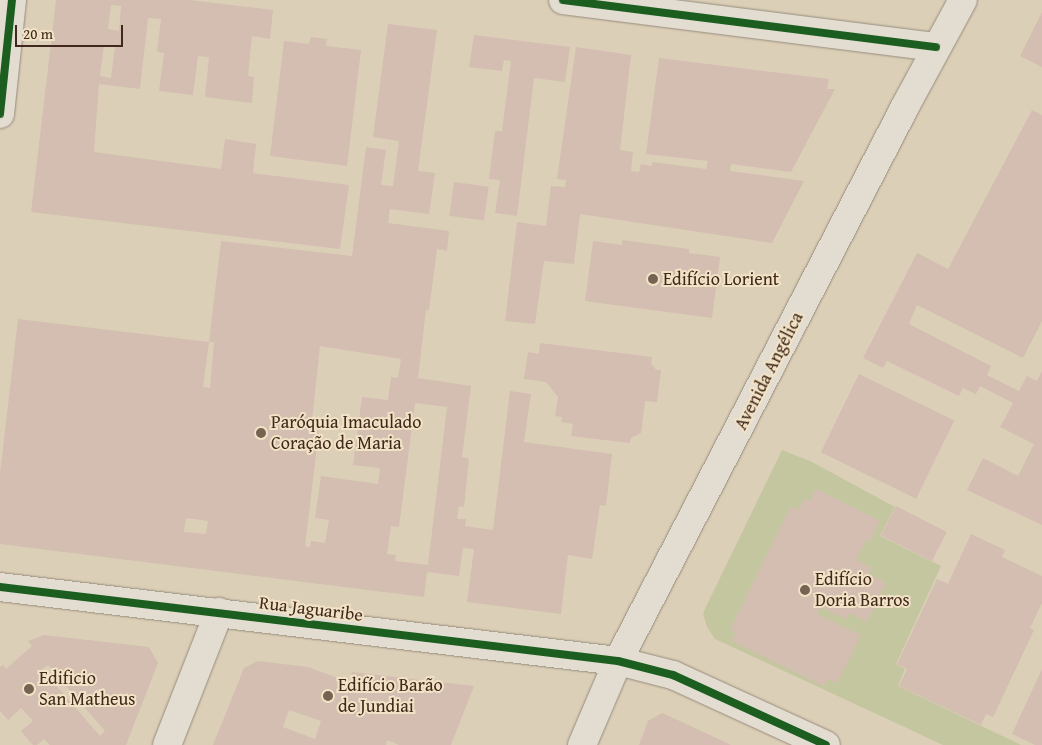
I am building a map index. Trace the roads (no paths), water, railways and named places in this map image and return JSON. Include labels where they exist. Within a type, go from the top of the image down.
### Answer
[{"type":"street","points":[[0,114],[12,0]]},
{"type":"street","points":[[563,0],[936,47]]},
{"type":"street","name":"Avenida Angélica","points":[[582,745],[618,661],[936,47],[963,0]]},
{"type":"street","name":"Rua Jaguaribe","points":[[0,587],[618,661],[673,676],[826,745]]},
{"type":"street","points":[[167,745],[219,612]]},
{"type":"place","name":"Edifício Lorient","points":[[653,279]]},
{"type":"place","name":"Paróquia Imaculado Coração de Maria","points":[[261,433]]},
{"type":"place","name":"Edifício Doria Barros","points":[[805,590]]},
{"type":"place","name":"Edificio San Matheus","points":[[29,689]]},
{"type":"place","name":"Edifício Barão de Jundiai","points":[[328,696]]}]
